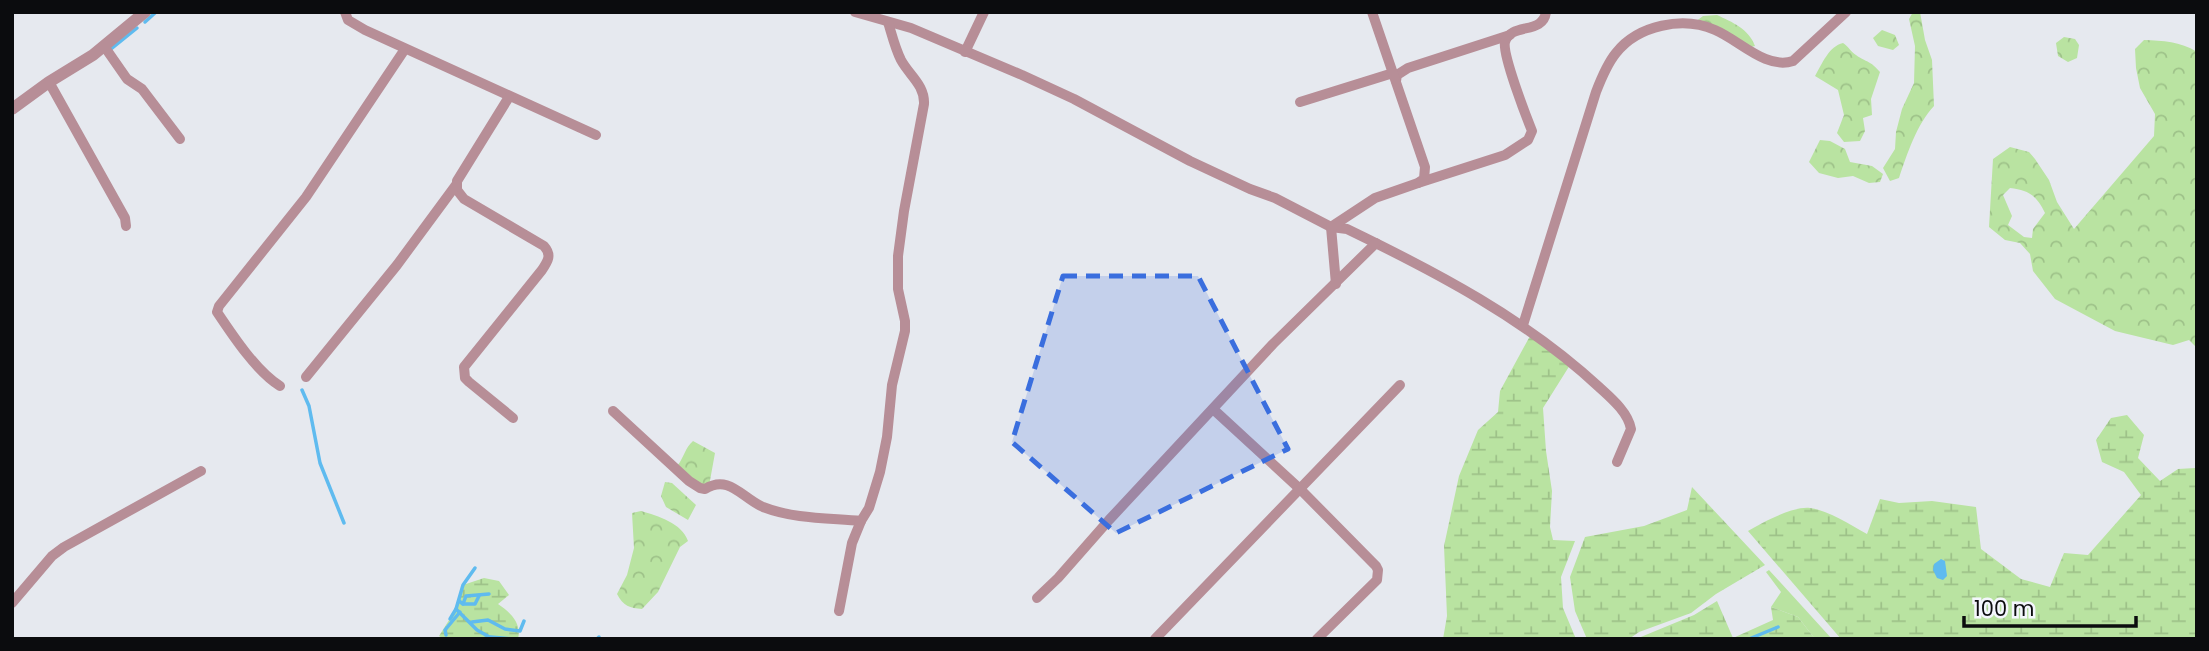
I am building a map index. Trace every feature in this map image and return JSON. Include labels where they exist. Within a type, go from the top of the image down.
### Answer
[{"type":"street","points":[[12,109],[104,46],[145,12]]},
{"type":"street","points":[[345,12],[348,20],[405,50],[596,135]]},
{"type":"street","points":[[855,12],[911,28],[1074,99],[1154,143],[1250,189],[1275,198],[1331,227],[1347,229],[1475,296],[1523,325],[1610,397],[1629,420],[1631,429],[1617,461]]},
{"type":"street","points":[[965,52],[984,12]]},
{"type":"street","points":[[1373,12],[1425,167],[1424,178],[1418,183]]},
{"type":"street","points":[[1300,102],[1395,77],[1408,68],[1536,27],[1544,21],[1546,12]]},
{"type":"street","points":[[1523,325],[1596,92],[1616,52],[1642,32],[1664,25],[1685,23],[1712,29],[1759,55],[1785,64],[1793,61],[1846,12]]},
{"type":"street","points":[[839,611],[849,554],[861,521],[869,508],[880,472],[887,437],[892,385],[905,331],[898,289],[898,256],[925,95],[900,58],[888,22]]},
{"type":"street","points":[[1331,227],[1375,198],[1505,155],[1528,140],[1532,131],[1504,44],[1513,34]]},
{"type":"street","points":[[104,46],[127,79],[142,89],[180,139]]},
{"type":"street","points":[[280,386],[263,373],[225,324],[217,312],[219,306],[306,197],[405,50]]},
{"type":"street","points":[[49,82],[125,218],[126,226]]},
{"type":"street","points":[[306,377],[397,265],[456,186],[509,97]]},
{"type":"street","points":[[456,186],[464,199],[544,246],[549,253],[542,270],[464,367],[465,378],[513,418]]},
{"type":"street","points":[[1331,227],[1336,284]]},
{"type":"street","points":[[1037,598],[1273,344],[1376,243]]},
{"type":"street","points":[[1155,639],[1401,385]]},
{"type":"street","points":[[1213,409],[1301,490],[1373,561],[1378,570],[1377,580],[1317,639]]},
{"type":"street","points":[[612,411],[700,488],[705,489],[712,484],[721,483],[761,506],[791,515],[861,521]]},
{"type":"street","points":[[12,603],[52,556],[64,547],[201,471]]},
{"type":"highlighted area","points":[[1063,276],[1198,276],[1288,449],[1116,533],[1012,442]]},
{"type":"green space","points":[[1913,12],[1920,12],[1932,60],[1934,106],[1918,130],[1899,178],[1890,181],[1883,168],[1895,149],[1902,109],[1914,83],[1915,46],[1909,19]]},
{"type":"green space","points":[[1717,15],[1744,31],[1755,46],[1751,47],[1691,25],[1703,16]]},
{"type":"green space","points":[[1882,30],[1895,35],[1899,45],[1893,50],[1878,46],[1873,38]]},
{"type":"green space","points":[[2064,37],[2075,39],[2079,45],[2077,58],[2068,62],[2058,56],[2056,43]]},
{"type":"green space","points":[[2144,40],[2165,41],[2197,52],[2197,348],[2189,340],[2173,345],[2115,331],[2055,299],[2033,271],[2030,254],[2020,243],[2005,240],[1989,227],[1993,159],[2010,147],[2029,152],[2035,159],[2074,229],[2154,136],[2155,114],[2140,88],[2135,49]],"holes":[[[2010,188],[2032,195],[2045,213],[2033,229],[2032,238],[2024,237],[2008,225],[2012,216],[2003,195]]]},
{"type":"green space","points":[[1843,43],[1880,72],[1871,99],[1872,115],[1863,118],[1865,131],[1860,141],[1844,142],[1837,133],[1844,115],[1838,90],[1815,76],[1830,52]]},
{"type":"green space","points":[[1820,140],[1830,141],[1845,149],[1850,162],[1872,166],[1883,174],[1880,182],[1869,183],[1853,176],[1838,178],[1819,173],[1809,162]]},
{"type":"green space","points":[[1530,336],[1570,365],[1543,408],[1552,491],[1550,527],[1553,540],[1575,541],[1561,577],[1563,608],[1576,639],[1443,639],[1447,616],[1444,546],[1459,476],[1478,430],[1498,412],[1500,391]]},
{"type":"green space","points":[[2127,415],[2144,435],[2138,458],[2160,481],[2178,469],[2195,468],[2197,463],[2197,639],[1841,639],[1748,531],[1787,512],[1810,508],[1832,515],[1867,534],[1880,499],[1899,503],[1932,501],[1976,507],[1981,549],[2021,579],[2050,587],[2064,553],[2088,555],[2141,495],[2124,472],[2102,462],[2096,440],[2111,418]]},
{"type":"green space","points":[[693,441],[715,453],[709,486],[701,487],[678,465]]},
{"type":"green space","points":[[665,482],[672,483],[696,505],[688,520],[666,507],[661,496]]},
{"type":"green space","points":[[1692,487],[1765,565],[1716,594],[1691,613],[1639,632],[1629,639],[1587,639],[1575,611],[1570,577],[1585,537],[1644,526],[1687,510]]},
{"type":"green space","points":[[641,511],[675,525],[681,529],[688,541],[680,547],[658,592],[642,609],[627,606],[617,594],[627,575],[634,548],[632,513]]},
{"type":"green space","points":[[1769,570],[1832,639],[1815,639],[1798,617],[1771,607],[1781,592],[1766,572]]},
{"type":"green space","points":[[484,578],[499,581],[509,595],[498,604],[511,614],[517,623],[518,639],[444,639],[439,636],[456,609],[463,585]]},
{"type":"green space","points":[[1717,601],[1733,638],[1773,620],[1771,607],[1798,617],[1815,639],[1636,639],[1694,615]]},
{"type":"water","points":[[1941,559],[1945,561],[1947,576],[1943,580],[1937,578],[1933,570],[1934,564]]},
{"type":"waterway","points":[[145,22],[156,12]]},
{"type":"waterway","points":[[111,49],[137,28]]},
{"type":"waterway","points":[[302,390],[309,406],[320,463],[344,523]]},
{"type":"waterway","points":[[450,619],[463,585],[475,568]]},
{"type":"waterway","points":[[459,601],[463,604],[466,596],[489,594]]},
{"type":"waterway","points":[[463,604],[475,604],[479,596]]},
{"type":"waterway","points":[[456,609],[477,630],[493,639]]},
{"type":"waterway","points":[[446,635],[445,630],[460,612]]},
{"type":"waterway","points":[[472,622],[488,620],[505,629],[520,631],[524,621]]},
{"type":"waterway","points":[[1749,639],[1778,627]]},
{"type":"waterway","points":[[483,639],[514,639]]}]
